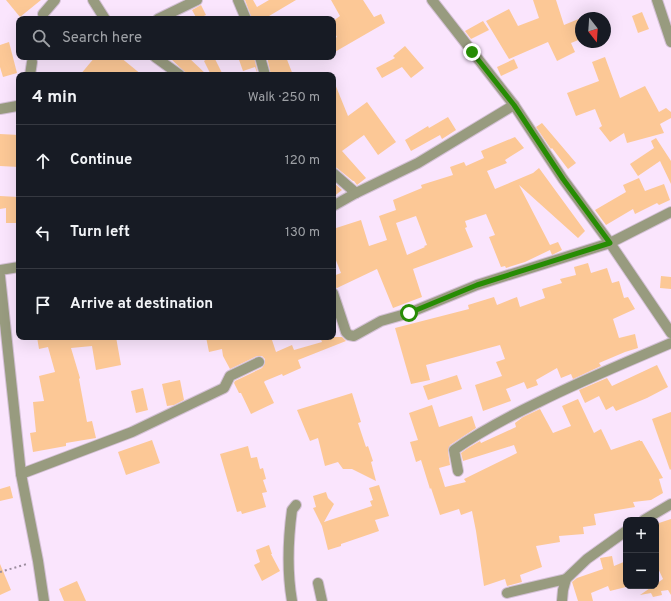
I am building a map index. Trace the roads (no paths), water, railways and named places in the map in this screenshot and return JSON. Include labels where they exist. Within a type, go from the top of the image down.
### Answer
[{"type":"street","points":[[43,14],[55,0]]},
{"type":"street","points":[[93,0],[103,16]]},
{"type":"street","points":[[164,16],[197,0]]},
{"type":"street","points":[[238,0],[245,16]]},
{"type":"street","points":[[432,0],[514,105],[563,179],[610,243],[671,333]]},
{"type":"street","points":[[656,0],[671,42]]},
{"type":"street","points":[[159,60],[176,72]]},
{"type":"street","points":[[261,60],[264,72]]},
{"type":"street","points":[[30,72],[32,62]]},
{"type":"street","points":[[336,204],[418,163],[514,105]]},
{"type":"street","points":[[0,110],[16,106]]},
{"type":"street","points":[[336,176],[356,193]]},
{"type":"street","points":[[336,301],[346,332],[349,335],[354,336],[381,321],[409,313],[477,285],[610,243],[671,212]]},
{"type":"street","points":[[0,270],[16,267]]},
{"type":"street","points":[[0,276],[21,474],[38,561],[44,601]]},
{"type":"street","points":[[458,471],[454,450],[467,441],[514,414],[585,379],[671,343]]},
{"type":"street","points":[[21,474],[139,428],[224,388],[230,376],[259,362]]},
{"type":"street","points":[[649,517],[671,504]]},
{"type":"street","points":[[292,601],[290,590],[289,549],[292,510],[296,505]]},
{"type":"street","points":[[507,593],[566,579],[587,560],[623,533]]},
{"type":"street","points":[[562,601],[566,579]]},
{"type":"street","points":[[318,583],[322,601]]}]
